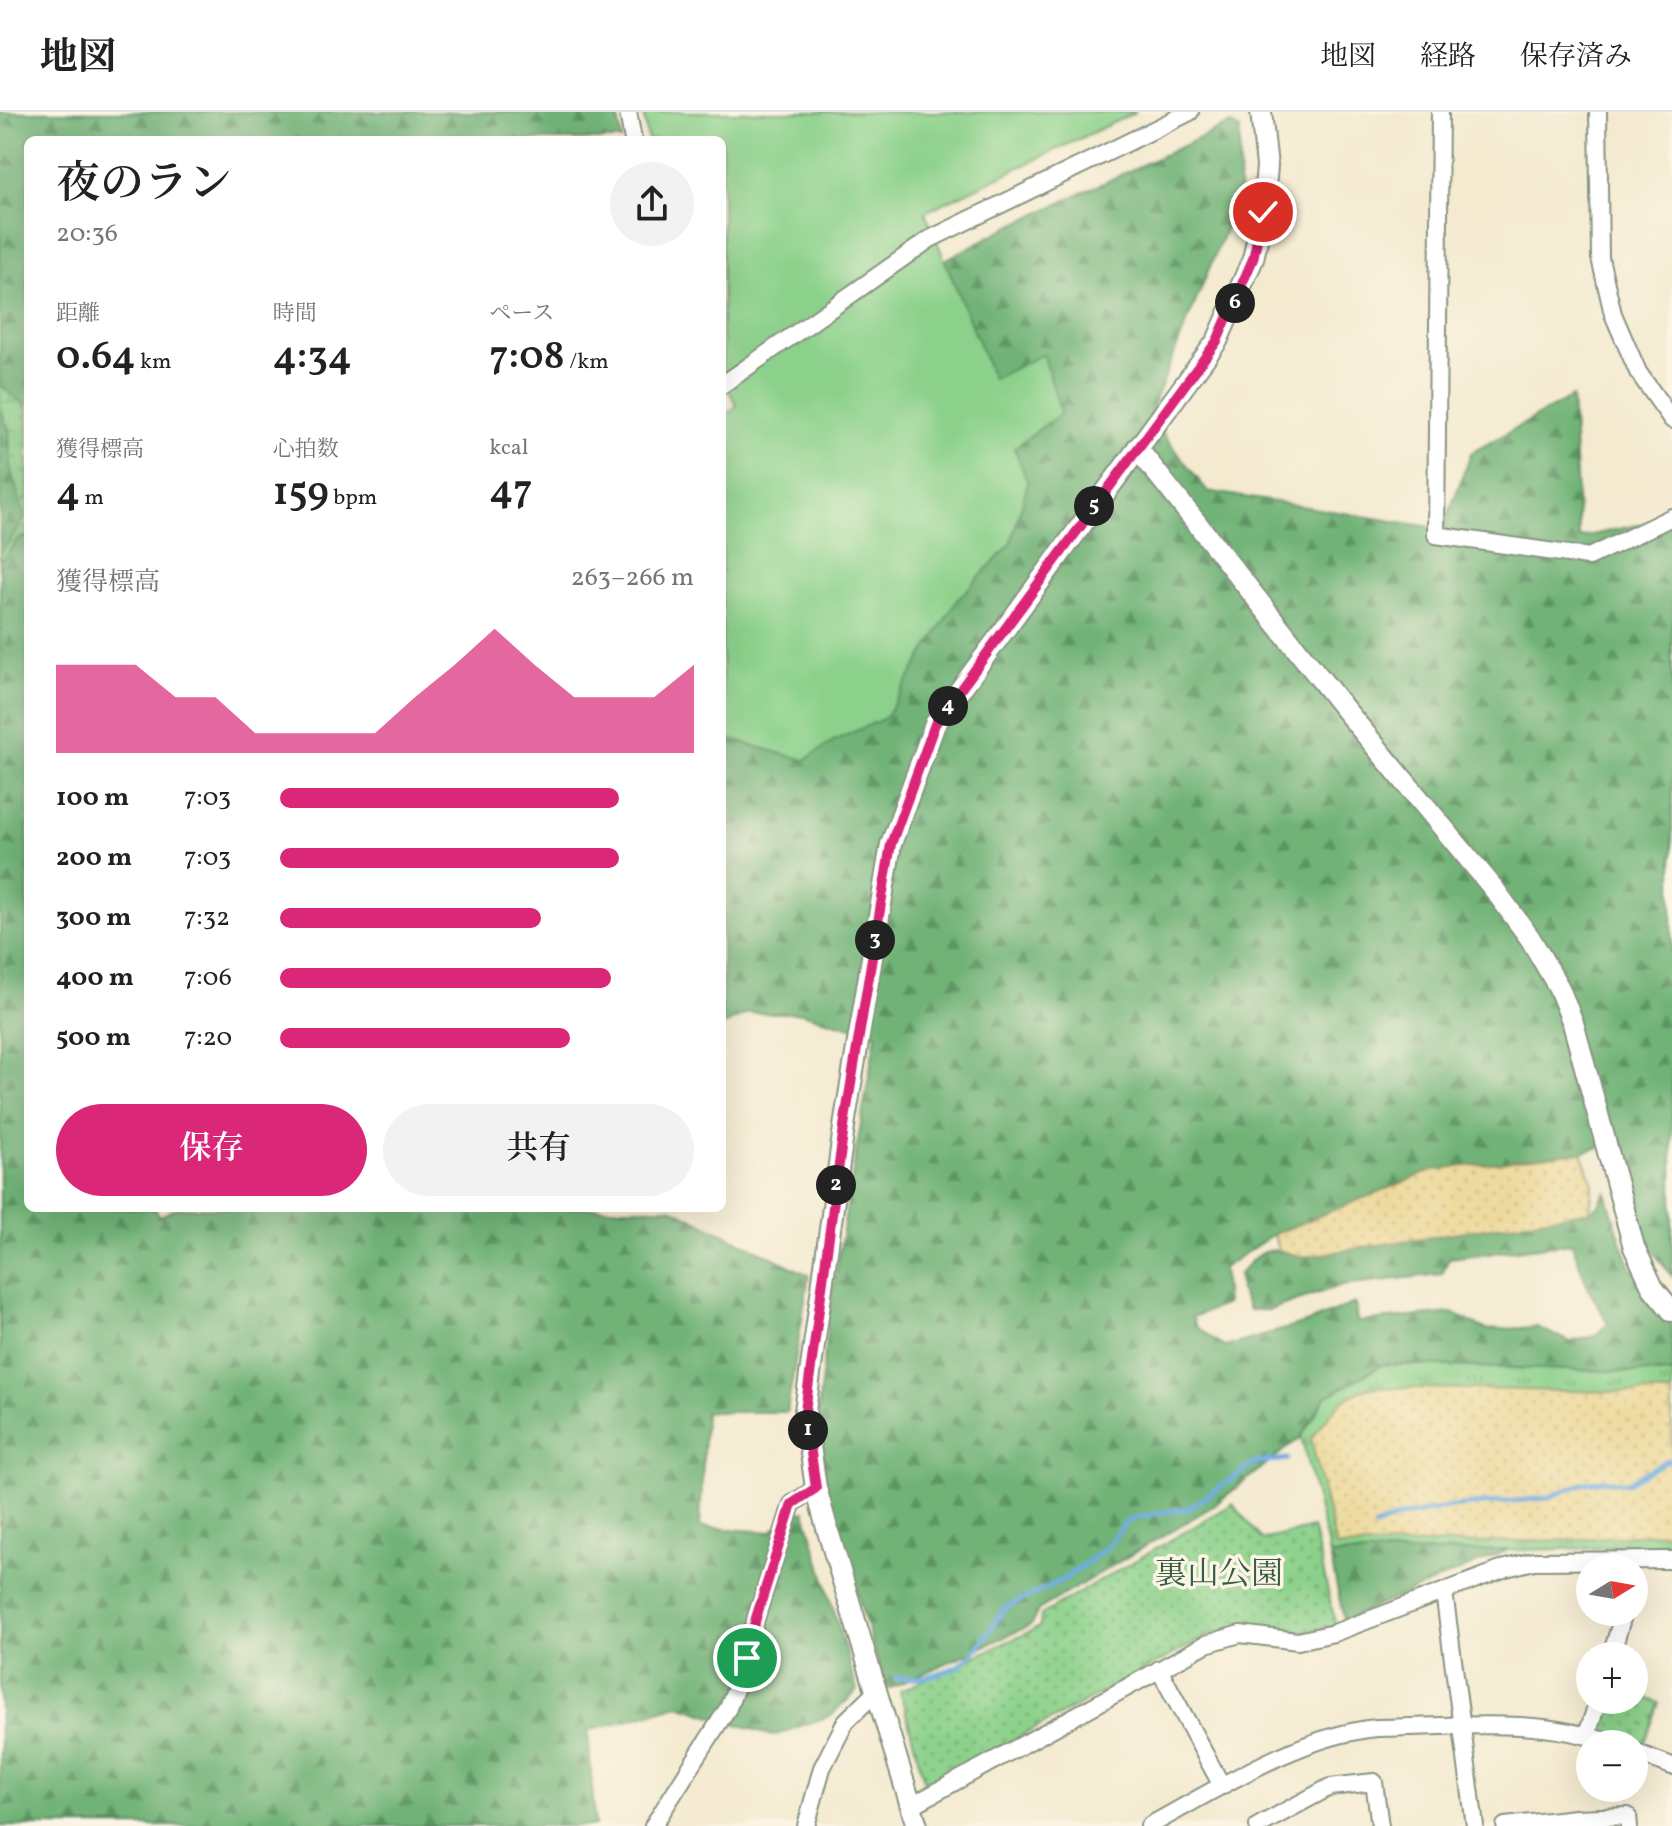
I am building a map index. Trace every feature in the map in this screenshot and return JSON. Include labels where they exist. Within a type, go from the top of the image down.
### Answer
[{"type":"street","points":[[628,112],[632,136]]},
{"type":"street","points":[[726,382],[930,239],[1190,112]]},
{"type":"street","points":[[917,1826],[816,1488],[805,1411],[845,1120],[891,844],[935,724],[1217,341],[1253,259],[1263,212],[1267,166],[1261,112]]},
{"type":"street","points":[[1440,112],[1436,535],[1589,557],[1672,517]]},
{"type":"street","points":[[1598,112],[1600,258],[1613,314],[1638,372],[1672,420]]},
{"type":"street","points":[[1137,448],[1342,706],[1494,889],[1530,938],[1559,988],[1584,1056],[1634,1247],[1653,1288],[1672,1311]]},
{"type":"street","points":[[653,1826],[728,1708],[747,1658],[756,1618],[792,1504],[816,1488]]},
{"type":"street","points":[[1648,1560],[1672,1560]]},
{"type":"street","points":[[911,1806],[1206,1644],[1240,1634],[1298,1641],[1334,1633],[1534,1561],[1576,1561]]},
{"type":"street","points":[[1444,1592],[1475,1826]]},
{"type":"street","points":[[1159,1669],[1222,1786]]},
{"type":"street","points":[[806,1826],[822,1768],[846,1721],[876,1692]]},
{"type":"street","points":[[1149,1826],[1222,1786],[1322,1739],[1350,1731],[1463,1727],[1556,1728],[1576,1733]]},
{"type":"street","points":[[1648,1757],[1672,1766]]},
{"type":"street","points":[[1258,1826],[1282,1820],[1330,1787],[1374,1782],[1380,1826]]},
{"type":"street","points":[[1505,1826],[1628,1816],[1629,1826]]},
{"type":"green space","points":[[0,112],[617,112],[621,136],[24,136],[24,1212],[157,1212],[159,1217],[169,1212],[679,1212],[809,1275],[787,1412],[705,1412],[700,1527],[771,1532],[793,1512],[805,1511],[857,1691],[832,1715],[773,1736],[679,1705],[588,1731],[595,1826],[0,1826]]},
{"type":"green space","points":[[643,112],[1136,112],[925,212],[993,379],[1043,354],[1061,413],[1014,448],[1028,483],[1010,545],[957,600],[885,718],[833,741],[805,760],[726,738],[726,416],[737,405],[726,385],[726,136],[647,136]]},
{"type":"green space","points":[[1230,124],[1240,130],[1239,196],[1149,415],[1207,491],[1443,529],[1471,453],[1572,397],[1579,538],[1672,517],[1672,1276],[1649,1246],[1617,1142],[1582,1152],[1434,1170],[1274,1234],[1223,1268],[1226,1304],[1192,1317],[1196,1327],[1225,1347],[1309,1322],[1355,1303],[1357,1322],[1452,1313],[1487,1330],[1537,1327],[1570,1342],[1595,1336],[1608,1323],[1587,1285],[1572,1243],[1449,1258],[1442,1274],[1342,1285],[1269,1310],[1249,1310],[1240,1292],[1239,1274],[1254,1258],[1267,1251],[1303,1257],[1590,1211],[1598,1206],[1606,1192],[1623,1247],[1637,1278],[1672,1324],[1672,1373],[1384,1364],[1326,1397],[1301,1437],[1213,1506],[1038,1610],[1031,1625],[886,1690],[827,1494],[818,1410],[829,1313],[876,1034],[802,1013],[748,1013],[726,1024],[726,738],[805,760],[833,741],[885,718],[957,600],[1010,545],[1028,483],[993,379],[945,260],[1000,231]]},
{"type":"green space","points":[[0,385],[24,405],[24,515],[11,470],[9,430],[0,409]]},
{"type":"green space","points":[[24,519],[24,537],[0,562],[0,555]]},
{"type":"green space","points":[[1384,1364],[1672,1373],[1672,1546],[1330,1555],[1301,1437],[1326,1397]]},
{"type":"green space","name":"裏山公園","points":[[1233,1504],[1262,1540],[1313,1528],[1336,1626],[1299,1632],[1249,1626],[1213,1633],[926,1787],[900,1691],[1040,1627],[1041,1615]]},
{"type":"green space","points":[[1508,1550],[1344,1620],[1330,1555]]},
{"type":"green space","points":[[1648,1699],[1659,1703],[1648,1734],[1648,1730],[1598,1729],[1604,1714],[1648,1714]]},
{"type":"sand","points":[[1582,1152],[1593,1183],[1590,1211],[1303,1257],[1278,1250],[1274,1234],[1434,1170]]},
{"type":"sand","points":[[1368,1387],[1672,1393],[1672,1532],[1570,1540],[1336,1547],[1311,1439],[1340,1402]]},
{"type":"waterway","points":[[896,1678],[923,1678],[956,1668],[974,1653],[1005,1608],[1064,1579],[1107,1547],[1126,1522],[1137,1517],[1189,1508],[1255,1463],[1287,1459]]},
{"type":"waterway","points":[[1375,1527],[1399,1517],[1451,1507],[1547,1498],[1601,1480],[1627,1483],[1667,1460],[1672,1462]]},
{"type":"route","points":[[747,1658],[756,1618],[792,1504],[816,1488],[805,1411],[845,1120],[891,844],[935,724],[1217,341],[1253,259],[1263,212]]}]
